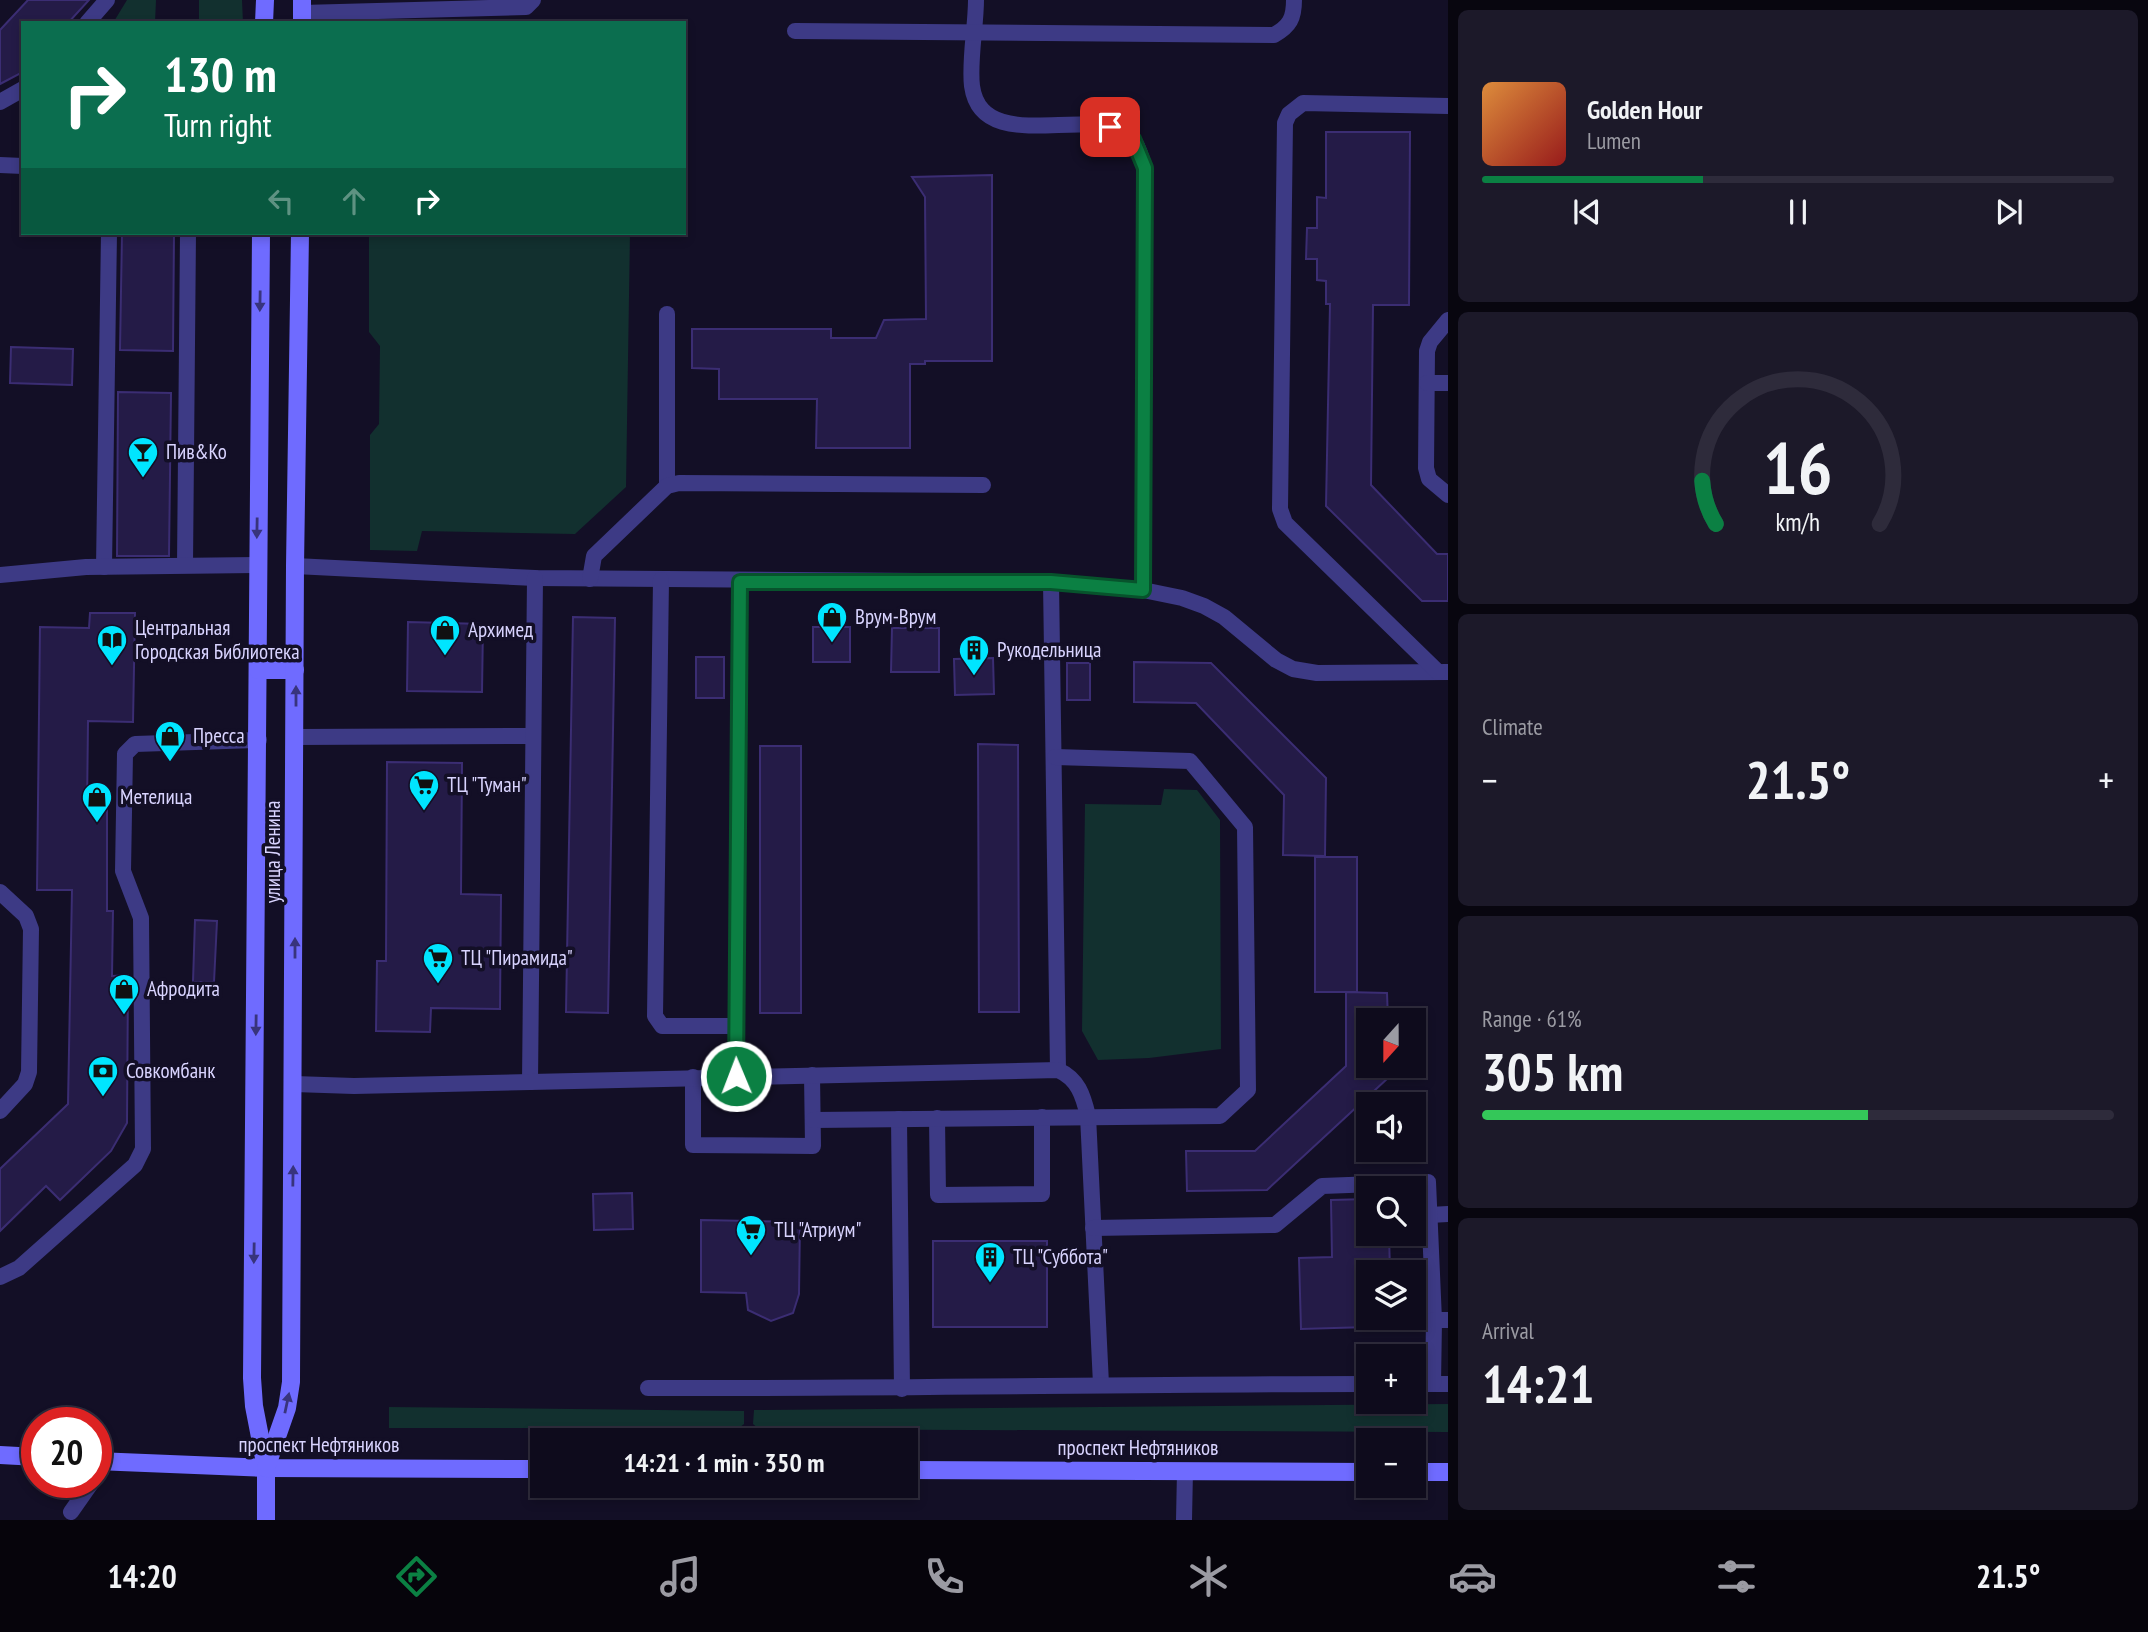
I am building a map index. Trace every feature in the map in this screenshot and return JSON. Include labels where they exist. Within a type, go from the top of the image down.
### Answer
[{"type":"main road","points":[[264,21],[265,0]]},
{"type":"main road","name":"улица Ленина","points":[[261,235],[252,1378],[254,1406],[266,1468],[267,1520]]},
{"type":"main road","name":"улица Ленина","points":[[266,1468],[287,1408],[291,1381],[295,566],[300,235]]},
{"type":"main road","points":[[258,670],[295,670]]},
{"type":"main road","points":[[0,1455],[21,1456]]},
{"type":"main road","name":"проспект Нефтяников","points":[[112,1461],[266,1468],[530,1469]]},
{"type":"main road","name":"проспект Нефтяников","points":[[918,1470],[1356,1472]]},
{"type":"main road","points":[[1426,1472],[1448,1472]]},
{"type":"lane","points":[[89,21],[107,0]]},
{"type":"lane","points":[[302,12],[526,7],[533,0]]},
{"type":"lane","points":[[976,0],[972,86],[978,105],[1000,123],[1110,127],[1133,139],[1145,168],[1143,590]]},
{"type":"lane","points":[[795,31],[1274,35],[1287,28],[1294,16],[1294,0]]},
{"type":"lane","points":[[0,102],[21,90]]},
{"type":"lane","points":[[1443,672],[1285,523],[1280,509],[1285,123],[1289,114],[1303,103],[1448,106]]},
{"type":"lane","points":[[0,165],[21,166]]},
{"type":"lane","points":[[104,567],[109,235]]},
{"type":"lane","points":[[184,565],[188,235]]},
{"type":"lane","points":[[667,314],[667,486]]},
{"type":"lane","points":[[1448,320],[1430,342],[1426,468],[1429,479],[1448,495]]},
{"type":"lane","points":[[1427,383],[1448,383]]},
{"type":"lane","points":[[590,579],[594,556],[667,486],[679,483],[983,485]]},
{"type":"lane","points":[[0,575],[104,567],[257,565]]},
{"type":"lane","points":[[295,566],[535,578],[740,582],[1051,582],[1143,590],[1182,597],[1204,606],[1224,617],[1276,660],[1293,668],[1317,673],[1443,672]]},
{"type":"lane","points":[[530,1082],[535,578]]},
{"type":"lane","points":[[661,580],[655,1016],[662,1026],[736,1026]]},
{"type":"lane","points":[[736,1076],[740,582]]},
{"type":"lane","points":[[1051,582],[1058,1070]]},
{"type":"lane","points":[[296,737],[533,736]]},
{"type":"lane","points":[[0,1277],[19,1268],[135,1165],[143,1149],[141,918],[123,871],[125,754],[135,744],[259,740]]},
{"type":"lane","points":[[813,1120],[1220,1116],[1248,1090],[1245,827],[1190,761],[1055,757]]},
{"type":"lane","points":[[0,892],[26,916],[31,929],[29,1072],[25,1084],[0,1111]]},
{"type":"lane","points":[[294,1084],[354,1086],[1058,1070],[1071,1076],[1083,1094],[1088,1116],[1101,1384]]},
{"type":"lane","points":[[693,1077],[693,1145],[813,1146],[812,1075]]},
{"type":"lane","points":[[937,1118],[938,1195],[1042,1194],[1042,1117]]},
{"type":"lane","points":[[899,1119],[902,1389]]},
{"type":"lane","points":[[1093,1228],[1275,1225],[1322,1186],[1429,1182],[1441,1320],[1441,1384]]},
{"type":"lane","points":[[1430,1215],[1448,1214]]},
{"type":"lane","points":[[648,1388],[902,1389],[1101,1384],[1356,1384]]},
{"type":"lane","points":[[1184,1520],[1185,1471]]},
{"type":"lane","points":[[71,1512],[81,1498]]},
{"type":"green space","points":[[127,0],[156,0],[155,21],[114,21]]},
{"type":"green space","points":[[199,0],[242,0],[243,21],[199,21]]},
{"type":"green space","points":[[369,235],[630,235],[626,487],[575,534],[422,531],[417,551],[370,550],[370,435],[379,424],[380,346],[369,332]]},
{"type":"green space","points":[[1164,789],[1197,790],[1220,820],[1221,1049],[1149,1058],[1098,1060],[1082,1031],[1085,804],[1161,805]]},
{"type":"green space","points":[[1426,1404],[1448,1404],[1448,1432],[1426,1432],[1426,1428],[1356,1428],[1356,1432],[758,1428],[753,1424],[754,1410],[1356,1405],[1356,1414],[1426,1414]]},
{"type":"green space","points":[[389,1407],[744,1411],[744,1424],[739,1428],[389,1428]]},
{"type":"building","points":[[28,0],[89,0],[70,21],[21,21],[21,73],[0,84],[0,30]]},
{"type":"building","points":[[1326,132],[1410,132],[1409,305],[1373,305],[1371,485],[1437,554],[1448,554],[1448,601],[1422,601],[1326,506],[1330,304],[1326,304],[1326,281],[1317,280],[1317,259],[1306,259],[1307,228],[1317,228],[1317,197],[1326,198]]},
{"type":"building","points":[[992,175],[992,361],[925,361],[925,364],[910,364],[910,448],[816,448],[817,399],[719,399],[719,369],[692,368],[692,329],[831,329],[831,338],[876,338],[884,320],[926,319],[925,197],[912,177]]},
{"type":"building","points":[[122,235],[174,235],[173,351],[120,350]]},
{"type":"building","points":[[11,347],[73,349],[72,385],[10,383]]},
{"type":"building","points":[[118,392],[171,393],[169,556],[117,556]]},
{"type":"building","points":[[90,613],[135,613],[133,722],[88,721],[87,807],[107,807],[107,911],[113,911],[112,976],[128,975],[127,1123],[111,1151],[60,1200],[46,1186],[0,1231],[0,1169],[68,1104],[72,890],[37,890],[40,627],[89,628]]},
{"type":"building","points":[[573,617],[615,618],[608,1013],[566,1012]]},
{"type":"building","name":"Архимед","points":[[408,622],[483,624],[482,692],[407,691]]},
{"type":"building","name":"Врум-Врум","points":[[813,627],[850,627],[850,662],[813,662]]},
{"type":"building","points":[[892,628],[939,628],[939,672],[891,672]]},
{"type":"building","points":[[696,657],[724,657],[724,698],[696,698]]},
{"type":"building","name":"Рукодельница","points":[[993,658],[994,694],[955,695],[954,659]]},
{"type":"building","points":[[1134,662],[1211,663],[1326,778],[1325,856],[1283,855],[1284,795],[1196,703],[1134,702]]},
{"type":"building","points":[[1067,663],[1090,663],[1090,700],[1067,700]]},
{"type":"building","points":[[978,744],[1018,745],[1019,1012],[979,1012]]},
{"type":"building","points":[[760,746],[801,746],[801,1013],[760,1013]]},
{"type":"building","name":"ТЦ \"Пирамида\"","points":[[387,762],[462,763],[461,894],[501,895],[500,1009],[431,1008],[430,1032],[376,1031],[377,961],[386,961]]},
{"type":"building","points":[[1315,857],[1357,857],[1357,992],[1315,992]]},
{"type":"building","points":[[195,920],[217,921],[214,982],[193,982]]},
{"type":"building","points":[[1346,992],[1387,993],[1388,1008],[1356,1008],[1356,1078],[1388,1078],[1373,1092],[1356,1092],[1356,1108],[1267,1190],[1187,1191],[1186,1151],[1255,1151],[1346,1066]]},
{"type":"building","points":[[632,1193],[633,1229],[594,1230],[593,1194]]},
{"type":"building","points":[[1356,1199],[1356,1246],[1389,1246],[1390,1260],[1356,1260],[1356,1327],[1301,1329],[1299,1258],[1332,1257],[1331,1200]]},
{"type":"building","name":"ТЦ \"Атриум\"","points":[[701,1220],[800,1222],[799,1294],[793,1313],[771,1321],[748,1310],[746,1293],[701,1292]]},
{"type":"building","name":"ТЦ \"Суббота\"","points":[[933,1241],[1047,1241],[1047,1327],[933,1327]]},
{"type":"place","name":"Пив&Ко","points":[[143,479]]},
{"type":"place","name":"Врум-Врум","points":[[832,644]]},
{"type":"place","name":"Архимед","points":[[445,657]]},
{"type":"place","name":"Центральная Городская Библиотека","points":[[112,667]]},
{"type":"place","name":"Рукодельница","points":[[974,677]]},
{"type":"place","name":"Пресса","points":[[170,763]]},
{"type":"place","name":"ТЦ \"Туман\"","points":[[424,812]]},
{"type":"place","name":"Метелица","points":[[97,824]]},
{"type":"place","name":"ТЦ \"Пирамида\"","points":[[438,985]]},
{"type":"place","name":"Афродита","points":[[124,1016]]},
{"type":"place","name":"Совкомбанк","points":[[103,1098]]},
{"type":"place","name":"ТЦ \"Атриум\"","points":[[751,1257]]},
{"type":"place","name":"ТЦ \"Суббота\"","points":[[990,1284]]},
{"type":"route","points":[[736,1076],[740,582],[1051,582],[1143,590],[1145,168],[1133,139],[1110,127]]}]
